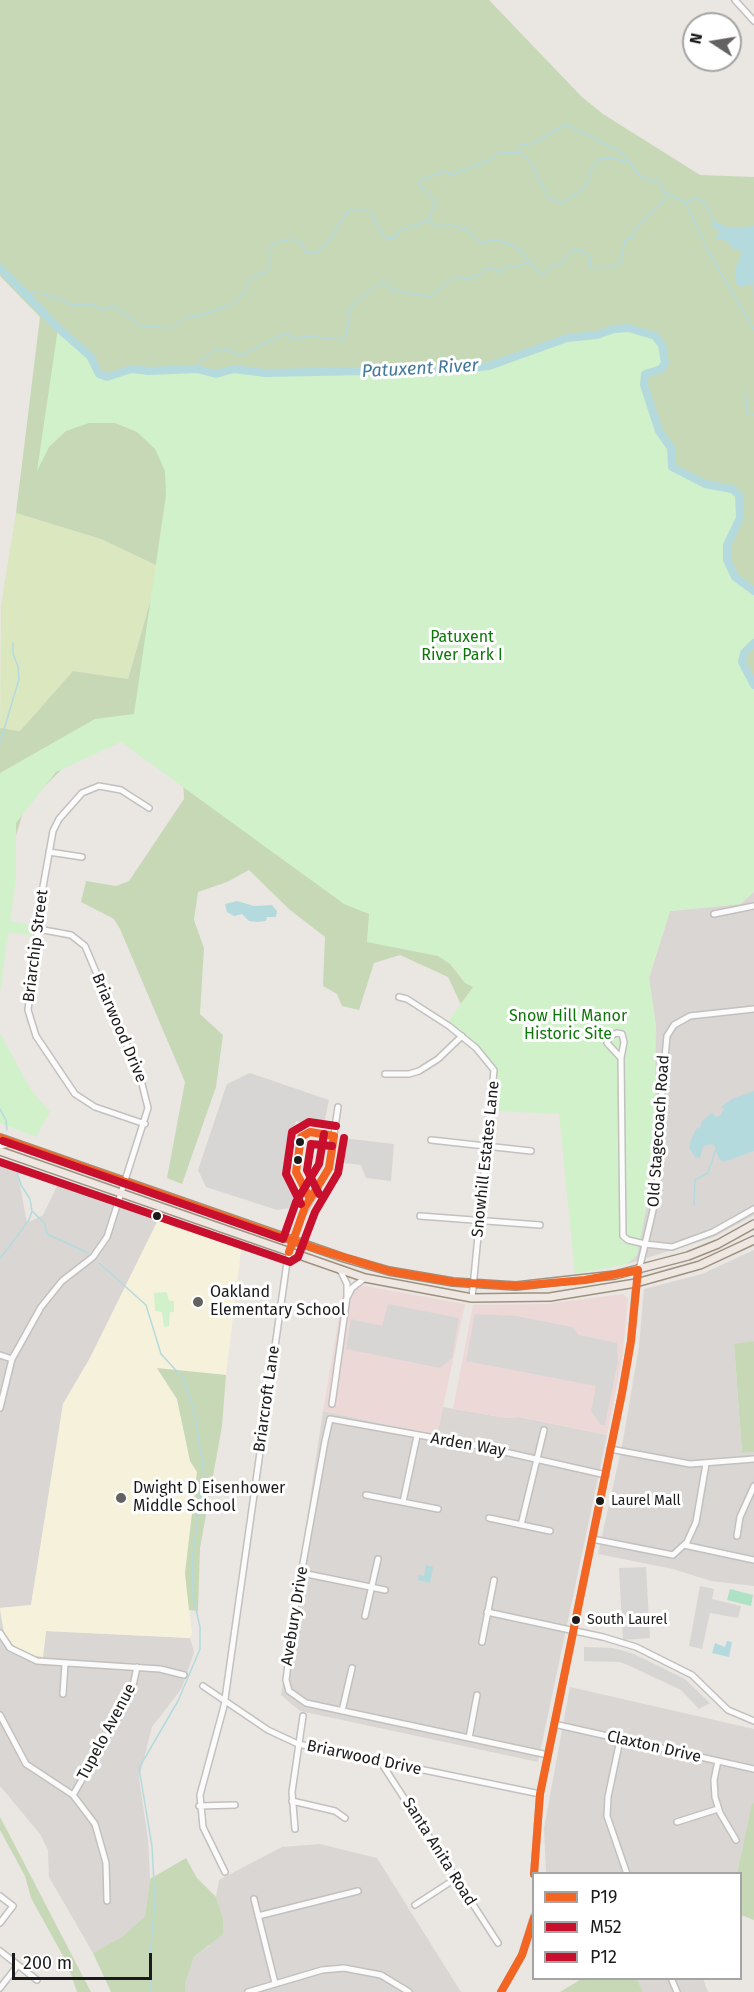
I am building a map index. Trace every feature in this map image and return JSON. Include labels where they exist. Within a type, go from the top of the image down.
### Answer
[{"type":"main road","points":[[0,1138],[389,1271],[474,1284],[541,1284],[638,1270],[704,1250],[754,1224]]},
{"type":"main road","points":[[0,1151],[365,1278],[472,1298],[550,1297],[636,1283],[700,1265],[754,1240]]},
{"type":"street","points":[[735,0],[754,21]]},
{"type":"street","name":"Briarchip Street","points":[[145,1124],[95,1107],[78,1097],[36,1036],[28,1010],[49,852],[53,831],[59,819],[87,790],[99,786],[112,787],[149,808]]},
{"type":"street","points":[[49,852],[82,857]]},
{"type":"street","points":[[714,914],[754,906]]},
{"type":"street","name":"Briarwood Drive","points":[[0,1408],[12,1359],[23,1336],[57,1286],[93,1257],[103,1244],[126,1182],[148,1108],[146,1092],[85,946],[71,935],[38,928]]},
{"type":"street","name":"Snowhill Estates Lane","points":[[399,997],[407,999],[462,1036],[494,1070],[472,1298]]},
{"type":"street","name":"Old Stagecoach Road","points":[[534,1872],[535,1833],[540,1794],[606,1475],[631,1341],[638,1270],[657,1193],[662,1071],[669,1032],[690,1016],[754,1009]]},
{"type":"street","points":[[621,1058],[607,1046],[607,1039],[613,1033],[622,1034],[624,1042],[621,1058],[625,1238],[668,1247],[714,1232],[754,1209]]},
{"type":"street","points":[[385,1074],[409,1074],[427,1067],[447,1052],[462,1036]]},
{"type":"street","name":"Briarcroft Lane","points":[[225,1872],[206,1834],[199,1806],[203,1781],[216,1742],[225,1700],[289,1252],[305,1207],[329,1168],[338,1107]]},
{"type":"street","points":[[431,1140],[531,1151]]},
{"type":"street","points":[[0,1146],[15,1143]]},
{"type":"street","points":[[420,1216],[540,1225]]},
{"type":"street","points":[[332,1404],[347,1298],[347,1284],[340,1270]]},
{"type":"street","points":[[347,1298],[352,1288],[365,1278]]},
{"type":"street","points":[[0,1355],[12,1359]]},
{"type":"street","name":"Arden Way","points":[[330,1419],[417,1436],[457,1441],[606,1475]]},
{"type":"street","name":"Avebury Drive","points":[[330,1419],[302,1573],[286,1686],[300,1701],[548,1755]]},
{"type":"street","points":[[521,1525],[544,1430]]},
{"type":"street","points":[[403,1502],[417,1436]]},
{"type":"street","points":[[610,1449],[683,1464],[754,1459]]},
{"type":"street","points":[[592,1539],[670,1556],[684,1545],[696,1522],[706,1464]]},
{"type":"street","points":[[737,1536],[740,1517],[754,1486]]},
{"type":"street","points":[[366,1495],[438,1509]]},
{"type":"street","points":[[489,1518],[550,1531]]},
{"type":"street","points":[[684,1545],[754,1560]]},
{"type":"street","points":[[365,1616],[378,1559]]},
{"type":"street","points":[[302,1573],[385,1590]]},
{"type":"street","points":[[482,1642],[494,1580]]},
{"type":"street","points":[[487,1612],[628,1644],[692,1675],[733,1713],[754,1721]]},
{"type":"street","points":[[0,1633],[2,1644],[30,1659],[65,1664],[169,1670],[184,1675]]},
{"type":"street","points":[[63,1695],[65,1664]]},
{"type":"street","name":"Tupelo Avenue","points":[[73,1795],[131,1695],[137,1667]]},
{"type":"street","points":[[342,1711],[352,1668]]},
{"type":"street","name":"Briarwood Drive","points":[[202,1686],[268,1730],[298,1744],[540,1794]]},
{"type":"street","points":[[469,1738],[477,1695]]},
{"type":"street","points":[[0,1715],[26,1764],[73,1795],[90,1816],[99,1833],[106,1863],[107,1901]]},
{"type":"street","points":[[295,1829],[292,1801],[303,1716]]},
{"type":"street","name":"Claxton Drive","points":[[554,1724],[754,1769]]},
{"type":"street","points":[[620,1740],[608,1797],[607,1816],[626,1872]]},
{"type":"street","name":"Santa Anita Road","points":[[380,1761],[498,1943]]},
{"type":"street","points":[[718,1761],[713,1787],[718,1809],[736,1840]]},
{"type":"street","points":[[292,1801],[335,1811],[345,1818]]},
{"type":"street","points":[[199,1806],[235,1805]]},
{"type":"street","points":[[677,1822],[718,1809]]},
{"type":"street","points":[[415,1905],[455,1879]]},
{"type":"street","points":[[258,1916],[358,1891]]},
{"type":"street","points":[[0,1896],[13,1906],[0,1923]]},
{"type":"street","points":[[254,1899],[275,1983]]},
{"type":"street","points":[[501,1992],[522,1955],[532,1922]]},
{"type":"street","points":[[0,1951],[37,1980]]},
{"type":"street","points":[[0,1988],[18,1965]]},
{"type":"street","points":[[248,1992],[322,1970],[344,1968],[381,1975],[409,1992]]},
{"type":"shaded area","points":[[754,892],[754,1215],[714,1237],[627,1264],[637,1255],[656,1027],[649,978],[670,911],[740,904]]},
{"type":"shaded area","points":[[250,1073],[329,1100],[323,1129],[296,1121],[286,1153],[292,1163],[290,1171],[298,1191],[289,1208],[277,1210],[206,1187],[198,1170],[227,1084]]},
{"type":"shaded area","points":[[343,1138],[394,1144],[391,1181],[366,1178],[361,1165],[343,1163]]},
{"type":"shaded area","points":[[0,1159],[9,1162],[18,1175],[27,1223],[43,1215],[59,1182],[161,1214],[90,1358],[63,1404],[31,1605],[0,1608]]},
{"type":"shaded area","name":"Dwight D Eisenhower Middle School","points":[[161,1214],[242,1243],[226,1375],[157,1369],[177,1399],[190,1461],[197,1472],[185,1573],[192,1633],[190,1638],[46,1631],[43,1657],[29,1655],[13,1645],[4,1632],[0,1608],[31,1605],[63,1404],[90,1358]]},
{"type":"shaded area","points":[[754,1250],[754,1341],[734,1345],[742,1453],[754,1452],[754,1586],[711,1581],[673,1569],[598,1554],[623,1441],[639,1346],[644,1289],[702,1274]]},
{"type":"shaded area","points":[[365,1286],[465,1304],[437,1435],[323,1411],[344,1287]]},
{"type":"shaded area","points":[[623,1294],[628,1299],[622,1360],[607,1435],[519,1417],[506,1418],[453,1409],[473,1305],[546,1304]]},
{"type":"shaded area","points":[[388,1304],[459,1318],[452,1358],[440,1368],[346,1349],[351,1319],[382,1326]]},
{"type":"shaded area","points":[[475,1314],[516,1316],[572,1327],[579,1335],[617,1343],[618,1361],[605,1425],[601,1425],[591,1411],[596,1386],[466,1361]]},
{"type":"shaded area","points":[[443,1407],[506,1418],[519,1417],[607,1435],[538,1762],[300,1711],[281,1695],[323,1411],[437,1435]]},
{"type":"shaded area","points":[[638,1448],[697,1457],[697,1470],[681,1470],[635,1461]]},
{"type":"shaded area","points":[[712,1471],[703,1522],[697,1538],[690,1534],[693,1523],[690,1522],[700,1473]]},
{"type":"shaded area","points":[[754,1476],[754,1501],[747,1515],[742,1536],[730,1535],[735,1511],[745,1489],[750,1490]]},
{"type":"shaded area","points":[[610,1536],[656,1545],[653,1559],[608,1550]]},
{"type":"shaded area","points":[[699,1541],[754,1552],[754,1565],[691,1553]]},
{"type":"shaded area","points":[[646,1567],[650,1638],[623,1640],[619,1568]]},
{"type":"shaded area","points":[[700,1586],[714,1589],[712,1599],[741,1606],[738,1618],[710,1613],[702,1649],[689,1646]]},
{"type":"shaded area","points":[[0,1611],[4,1632],[43,1657],[46,1631],[190,1638],[194,1652],[182,1688],[152,1727],[139,1778],[148,1840],[150,1879],[145,1916],[123,1936],[93,1953],[49,1877],[48,1850],[40,1834],[0,1786]]},
{"type":"shaded area","points":[[584,1647],[613,1648],[634,1654],[685,1679],[710,1703],[699,1709],[681,1690],[620,1662],[584,1661]]},
{"type":"shaded area","points":[[570,1687],[754,1729],[754,1804],[752,1804],[737,1872],[546,1872],[544,1828]]},
{"type":"shaded area","points":[[320,1844],[377,1858],[461,1992],[185,1992],[185,1983],[194,1957],[209,1946],[223,1918],[216,1897],[219,1880],[282,1847]]},
{"type":"shaded area","points":[[637,1980],[703,1980],[708,1992],[643,1992]]},
{"type":"green space","points":[[0,0],[489,0],[582,97],[603,114],[700,175],[754,177],[754,874],[531,935],[466,1015],[448,977],[400,955],[374,963],[359,1010],[342,1006],[337,994],[323,986],[325,937],[290,910],[249,870],[227,882],[198,892],[194,920],[204,948],[200,1014],[223,1035],[216,1087],[182,1184],[167,1178],[185,1082],[120,929],[114,919],[81,902],[86,881],[116,886],[129,881],[184,799],[182,761],[120,736],[76,755],[25,806],[8,862],[0,922],[0,728],[20,731],[73,671],[128,679],[160,567],[101,539],[16,513],[40,317],[0,276]]},
{"type":"green space","name":"Patuxent River Park I","points":[[58,328],[90,356],[99,374],[107,377],[131,369],[148,371],[197,369],[216,374],[234,369],[265,373],[369,371],[387,374],[462,369],[489,366],[567,338],[597,335],[614,329],[635,330],[660,340],[666,354],[665,363],[661,369],[645,374],[644,385],[659,431],[671,448],[672,467],[705,484],[732,489],[741,501],[740,518],[730,536],[726,551],[731,571],[754,591],[754,643],[744,653],[742,662],[754,685],[754,892],[740,904],[670,911],[649,977],[656,1027],[654,1170],[637,1255],[627,1264],[575,1274],[559,1114],[496,1111],[497,1085],[489,1061],[477,1045],[447,1023],[473,987],[465,983],[450,964],[438,956],[367,942],[369,914],[344,904],[121,742],[56,772],[16,823],[16,880],[10,921],[31,925],[36,921],[34,940],[30,935],[8,933],[0,993],[0,773],[95,719],[134,714],[166,495],[165,471],[155,449],[137,432],[115,423],[89,423],[66,431],[49,447],[37,471]]},
{"type":"green space","points":[[16,513],[101,539],[160,567],[128,679],[73,671],[20,731],[0,728],[1,605]]},
{"type":"green space","points":[[0,1033],[31,1090],[50,1112],[36,1137],[0,1123]]},
{"type":"green space","points":[[167,1292],[169,1301],[174,1301],[174,1312],[170,1312],[169,1326],[164,1327],[162,1312],[155,1311],[154,1293]]},
{"type":"green space","points":[[754,1341],[754,1452],[742,1453],[734,1344]]},
{"type":"green space","points":[[157,1368],[226,1375],[222,1426],[200,1548],[198,1611],[189,1610],[185,1573],[197,1472],[190,1461],[177,1399]]},
{"type":"green space","points":[[730,1589],[753,1595],[751,1606],[727,1600]]},
{"type":"green space","points":[[752,1803],[754,1804],[754,1920],[742,1915],[742,1872],[737,1872]]},
{"type":"green space","points":[[0,1817],[91,1992],[77,1992],[67,1963],[31,1898],[25,1876],[0,1830]]},
{"type":"green space","points":[[186,1858],[197,1878],[216,1897],[223,1918],[223,1934],[194,1957],[185,1983],[185,1992],[111,1992],[93,1953],[123,1936],[145,1916],[150,1879]]},
{"type":"green space","points":[[580,1980],[637,1980],[643,1992],[560,1992]]},
{"type":"water","points":[[713,221],[730,228],[754,226],[754,306],[753,284],[740,287],[735,281],[735,269],[742,253],[740,250],[733,249],[727,241],[715,238],[721,233],[710,224]]},
{"type":"water","points":[[237,901],[254,906],[272,905],[277,911],[276,917],[267,917],[266,921],[257,922],[249,921],[242,914],[234,916],[227,912],[225,904]]},
{"type":"water","points":[[754,1091],[754,1151],[723,1162],[719,1159],[714,1145],[710,1144],[703,1147],[700,1158],[695,1157],[689,1148],[696,1129],[701,1127],[701,1122],[712,1113],[716,1117],[720,1116],[724,1109],[721,1107],[732,1099]]},
{"type":"water","points":[[426,1565],[433,1567],[430,1583],[418,1580],[419,1575],[424,1576]]},
{"type":"water","points":[[727,1641],[732,1642],[729,1657],[712,1653],[715,1643],[725,1647]]},
{"type":"waterway","points":[[519,152],[520,145],[535,143],[566,124],[621,152],[640,176],[651,181],[657,179],[664,192],[686,203],[708,251],[754,329]]},
{"type":"waterway","points":[[428,220],[436,203],[419,184],[420,180],[446,171],[451,175],[489,160],[499,153],[520,152],[524,155],[532,164],[548,198],[563,203],[584,188],[589,179],[590,170],[599,159],[613,158],[630,163]]},
{"type":"waterway","points":[[23,291],[49,295],[53,299],[60,299],[71,305],[89,304],[104,310],[114,306],[142,326],[171,328],[187,317],[199,316],[230,305],[242,296],[251,278],[267,271],[270,265],[269,248],[276,242],[294,239],[302,244],[306,253],[318,252],[332,237],[346,213],[355,209],[371,212],[383,236],[387,238],[394,239],[400,230],[427,221],[439,226],[448,225],[467,229],[478,241],[484,243],[494,240],[508,243],[519,249],[541,275],[554,265],[560,265],[572,251],[578,250],[585,252],[590,258],[591,268],[613,267],[620,263],[625,240],[632,238],[636,228],[667,197]]},
{"type":"waterway","points":[[687,203],[696,198],[705,203],[714,221]]},
{"type":"waterway","points":[[197,369],[199,362],[217,349],[222,352],[228,349],[239,356],[284,334],[289,334],[291,339],[307,336],[342,340],[346,335],[350,317],[347,314],[353,304],[382,282],[387,283],[392,290],[431,296],[454,277],[471,279],[487,268],[495,268],[500,273],[505,267],[515,267],[528,262]]},
{"type":"waterway","name":"Patuxent River","points":[[0,268],[58,328],[90,356],[99,374],[107,377],[131,369],[148,371],[197,369],[216,374],[234,369],[265,373],[369,371],[387,374],[462,369],[489,366],[567,338],[597,335],[614,329],[629,328],[655,336],[662,345],[665,363],[661,369],[645,374],[644,385],[659,431],[671,448],[672,467],[705,484],[732,489],[739,495],[740,518],[727,545],[727,560],[735,577],[754,591]]},
{"type":"waterway","points":[[745,390],[747,412],[754,414]]},
{"type":"waterway","points":[[0,743],[19,679],[18,666],[13,654],[13,643]]},
{"type":"waterway","name":"Patuxent River","points":[[754,643],[744,653],[742,662],[754,685]]},
{"type":"waterway","points":[[0,1109],[6,1120],[7,1130]]},
{"type":"waterway","points":[[694,1205],[695,1180],[708,1173],[716,1149]]},
{"type":"waterway","points":[[15,1165],[21,1185],[30,1199],[32,1211],[45,1224],[47,1234],[88,1253]]},
{"type":"waterway","points":[[0,1259],[29,1220],[32,1211]]},
{"type":"waterway","points":[[99,1263],[146,1305],[161,1354],[184,1379],[195,1415],[204,1473],[193,1553],[192,1592],[200,1627],[200,1649],[178,1701],[139,1768],[152,1846],[155,1902],[150,1956],[150,1992]]},
{"type":"transit line","name":"P12","points":[[301,1204],[286,1174],[292,1132],[309,1122],[336,1126]]},
{"type":"transit line","name":"P19","points":[[310,1199],[296,1172],[301,1137],[310,1132],[334,1136]]},
{"type":"transit line","name":"P12","points":[[3,1141],[283,1239],[296,1202],[319,1164],[324,1134]]},
{"type":"transit line","name":"P19","points":[[289,1252],[305,1207],[329,1168],[334,1136]]},
{"type":"transit line","name":"P19","points":[[0,1138],[314,1248],[389,1271],[453,1282],[516,1286],[585,1280],[638,1270],[631,1341],[622,1393],[540,1794],[534,1872]]},
{"type":"transit line","name":"M52","points":[[0,1162],[290,1262],[298,1257],[315,1212],[338,1173],[344,1138]]},
{"type":"transit line","name":"M52","points":[[319,1194],[307,1170],[311,1144],[332,1146]]},
{"type":"transit line","name":"P19","points":[[501,1992],[522,1955],[532,1924]]},
{"type":"place","name":"Oakland Elementary School","points":[[198,1302]]},
{"type":"place","name":"Dwight D Eisenhower Middle School","points":[[121,1498]]},
{"type":"place","name":"Laurel Mall","points":[[600,1501]]},
{"type":"place","name":"South Laurel","points":[[576,1620]]},
{"type":"park label","name":"Snow Hill Manor Historic Site","points":[[568,1026]]}]
